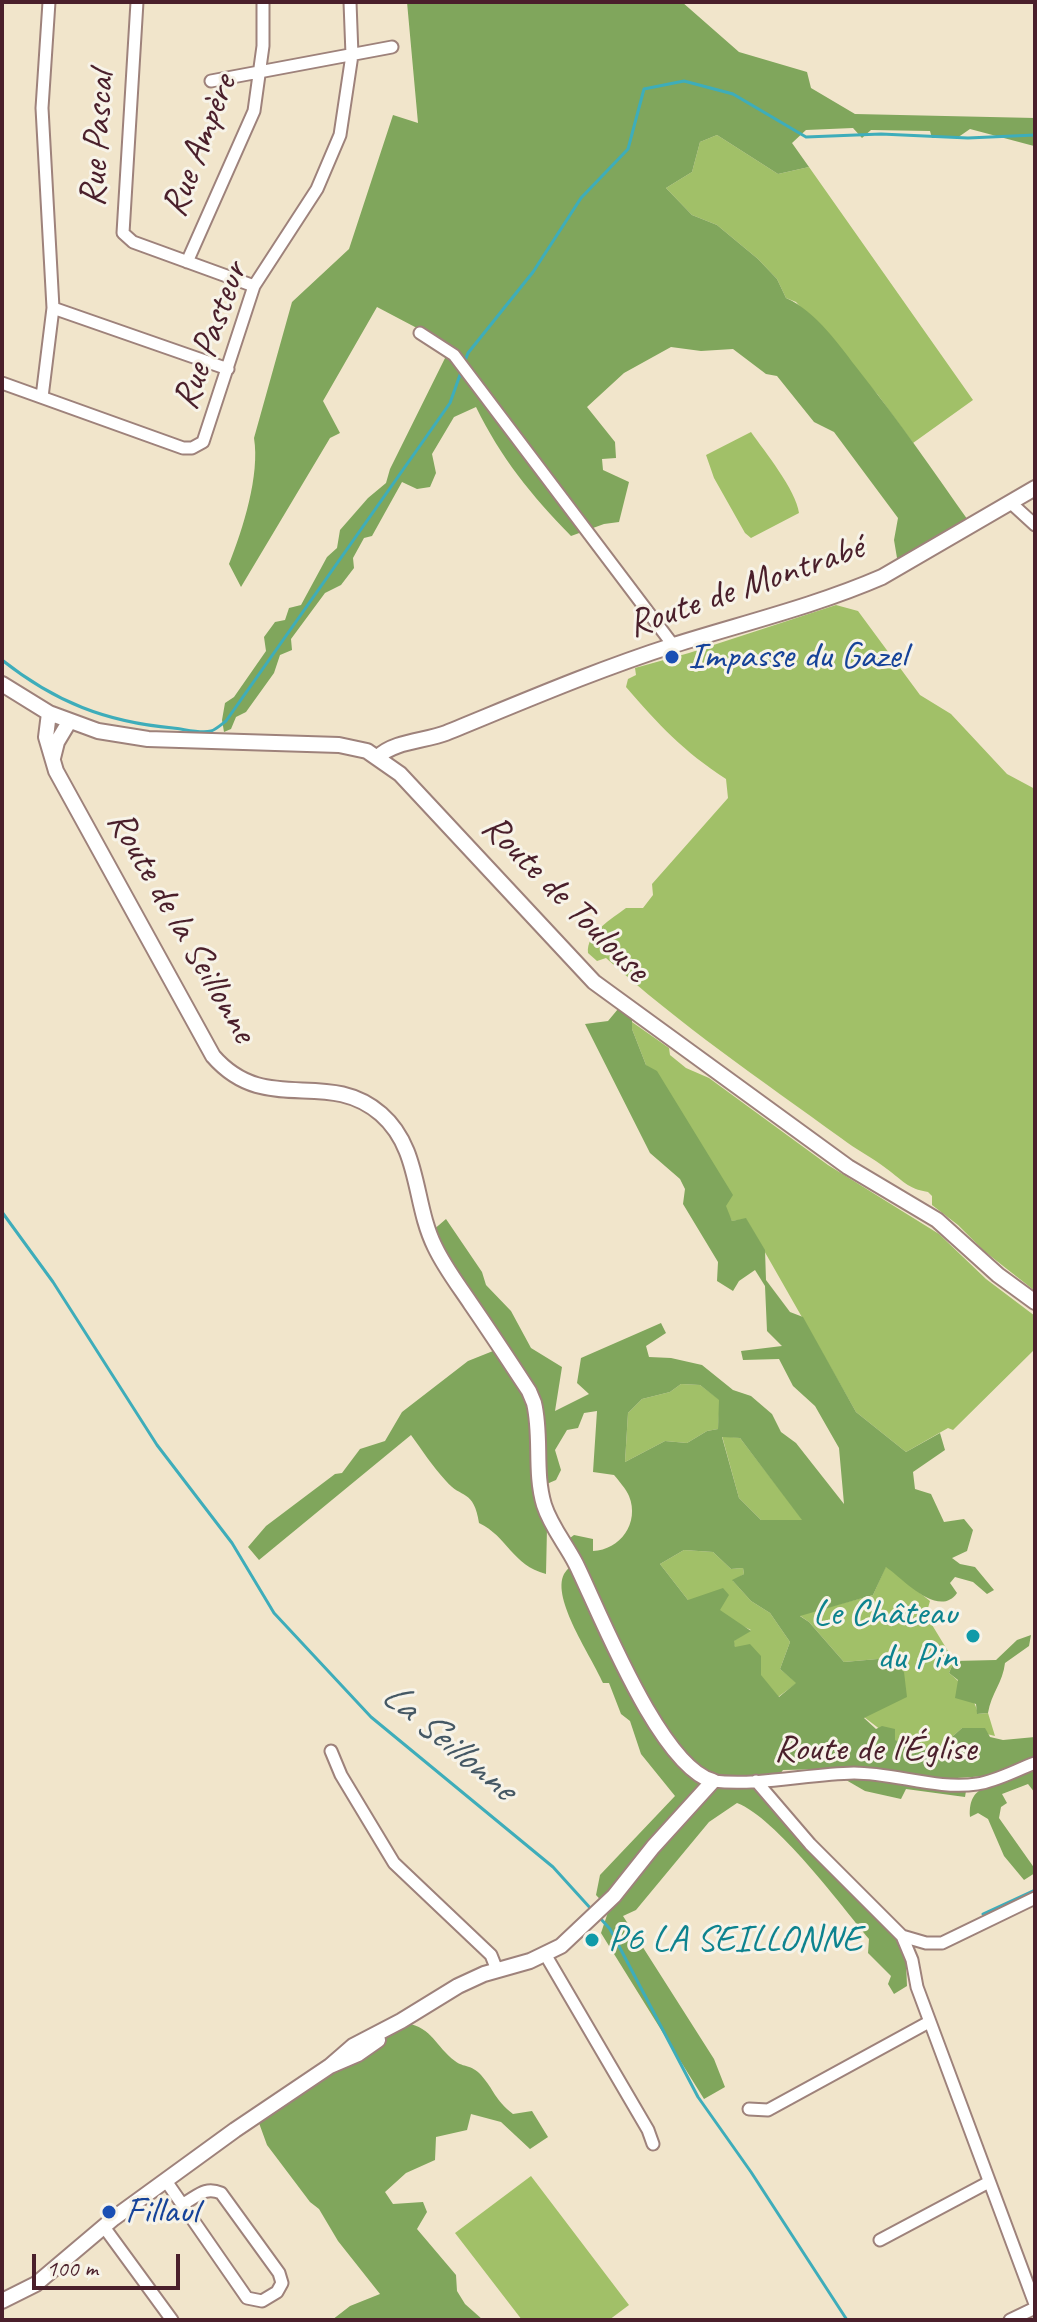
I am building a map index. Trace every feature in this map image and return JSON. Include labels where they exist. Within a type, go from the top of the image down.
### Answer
[{"type":"street","points":[[2,383],[42,397],[53,308],[42,108],[49,2]]},
{"type":"street","name":"Rue Pascal","points":[[137,2],[123,233],[133,242],[254,286]]},
{"type":"street","name":"Rue Ampère","points":[[187,262],[254,111],[261,71],[263,2]]},
{"type":"street","name":"Rue Pasteur","points":[[42,397],[183,448],[199,446],[207,434],[254,286],[317,189],[330,161],[344,118],[352,55],[350,2]]},
{"type":"street","points":[[211,81],[392,47]]},
{"type":"street","points":[[53,308],[228,369]]},
{"type":"street","points":[[420,333],[454,355],[673,645]]},
{"type":"street","name":"Route de Montrabé","points":[[378,757],[391,749],[444,734],[560,685],[673,645],[823,601],[856,588],[882,577],[1035,488]]},
{"type":"street","points":[[1011,503],[1035,525]]},
{"type":"street","name":"Route de Toulouse","points":[[2,684],[49,713],[98,731],[148,739],[339,745],[354,747],[378,757],[400,774],[594,982],[848,1167],[937,1220],[998,1275],[1035,1302]]},
{"type":"street","name":"Route de la Seillonne","points":[[49,713],[46,737],[56,771],[204,1041],[224,1069],[236,1078],[260,1087],[325,1091],[356,1098],[381,1114],[401,1136],[411,1157],[424,1219],[436,1249],[529,1391],[537,1413],[542,1495],[553,1526],[575,1562],[617,1657],[644,1703],[692,1771],[713,1781]]},
{"type":"street","points":[[53,759],[57,742],[69,722]]},
{"type":"street","points":[[331,1751],[341,1775],[394,1863],[491,1955],[497,1970]]},
{"type":"street","name":"Route de l'Église","points":[[713,1781],[738,1784],[855,1773],[887,1774],[966,1785],[990,1781],[1035,1763]]},
{"type":"street","points":[[2,2301],[36,2284],[104,2227],[166,2181],[330,2066],[367,2049],[401,2021],[458,1986],[561,1946],[604,1906],[713,1781]]},
{"type":"street","points":[[756,1781],[810,1844],[902,1936],[929,2022],[1035,2306],[1010,2320]]},
{"type":"street","points":[[902,1936],[926,1943],[942,1943],[1035,1898]]},
{"type":"street","points":[[912,1960],[926,1943]]},
{"type":"street","points":[[545,1954],[648,2130],[653,2144]]},
{"type":"street","points":[[749,2109],[768,2110],[929,2022]]},
{"type":"street","points":[[166,2181],[247,2298],[262,2301],[277,2292],[282,2283],[279,2273],[221,2193],[202,2191],[183,2204]]},
{"type":"street","points":[[880,2240],[989,2182]]},
{"type":"street","points":[[104,2227],[172,2320]]},
{"type":"green space","points":[[407,2],[682,2],[739,52],[807,72],[811,88],[855,114],[1035,118],[1034,146],[970,129],[957,138],[932,138],[930,131],[871,130],[862,138],[853,128],[806,130],[792,143],[809,167],[778,174],[717,135],[700,142],[692,172],[666,188],[692,215],[717,225],[758,259],[777,279],[786,298],[808,312],[827,330],[889,409],[970,523],[898,564],[894,540],[898,518],[834,432],[814,422],[777,376],[766,374],[733,349],[701,351],[671,347],[624,373],[587,407],[615,442],[616,458],[602,459],[603,470],[629,482],[619,522],[571,536],[518,475],[476,407],[454,417],[432,454],[436,473],[430,487],[417,489],[402,482],[372,536],[364,538],[353,558],[354,568],[341,585],[325,593],[291,639],[292,650],[280,655],[274,673],[246,712],[236,717],[231,729],[224,732],[222,720],[225,703],[234,697],[266,651],[264,637],[275,622],[285,620],[289,608],[301,605],[327,557],[337,548],[340,530],[386,483],[451,346],[377,307],[323,401],[340,433],[330,438],[241,587],[229,564],[245,519],[252,485],[254,438],[292,302],[349,249],[393,115],[418,123]]},
{"type":"green space","points":[[717,135],[778,174],[809,167],[973,400],[913,443],[878,395],[796,302],[786,298],[777,279],[758,259],[717,225],[692,215],[666,188],[692,172],[700,142]]},
{"type":"green space","points":[[751,432],[786,483],[799,513],[751,538],[745,533],[714,478],[706,455]]},
{"type":"green space","points":[[836,605],[858,611],[920,695],[951,714],[1007,774],[1035,789],[1035,1291],[932,1205],[932,1196],[928,1192],[906,1184],[751,1073],[662,1006],[606,958],[597,961],[588,953],[591,939],[607,922],[626,908],[643,908],[653,895],[652,884],[728,798],[726,779],[672,737],[626,687],[628,679],[636,675],[635,668]]},
{"type":"green space","points":[[618,1009],[632,1018],[632,1029],[646,1065],[657,1071],[733,1195],[726,1206],[732,1221],[746,1218],[765,1250],[766,1280],[790,1312],[803,1317],[856,1412],[906,1452],[940,1433],[945,1450],[913,1472],[915,1489],[931,1494],[944,1522],[964,1519],[973,1530],[967,1551],[952,1558],[960,1564],[975,1567],[994,1590],[987,1594],[973,1582],[955,1577],[950,1583],[957,1593],[941,1602],[921,1594],[886,1567],[873,1595],[800,1616],[844,1662],[889,1658],[904,1672],[907,1697],[864,1718],[876,1729],[882,1726],[895,1729],[895,1740],[935,1752],[962,1728],[985,1728],[990,1737],[1003,1740],[1035,1737],[1035,1793],[1028,1784],[1002,1794],[1007,1803],[1001,1807],[999,1818],[1035,1869],[1035,1873],[1024,1880],[1004,1856],[988,1819],[978,1813],[970,1817],[973,1797],[978,1791],[1019,1772],[1014,1765],[987,1776],[942,1779],[966,1791],[965,1797],[906,1789],[901,1799],[865,1791],[827,1769],[783,1770],[771,1786],[774,1796],[905,1938],[907,1986],[894,1994],[888,1984],[891,1976],[868,1953],[869,1939],[825,1885],[770,1826],[737,1803],[709,1822],[636,1910],[623,1916],[714,2059],[725,2087],[704,2099],[601,1933],[609,1909],[596,1895],[600,1875],[675,1796],[641,1754],[630,1721],[621,1714],[609,1683],[603,1683],[574,1628],[563,1598],[561,1585],[564,1574],[577,1560],[566,1541],[574,1535],[593,1539],[593,1551],[612,1546],[625,1533],[632,1516],[629,1496],[614,1475],[593,1472],[597,1411],[584,1413],[578,1428],[567,1430],[555,1450],[561,1470],[556,1480],[535,1489],[547,1528],[546,1574],[525,1564],[479,1523],[474,1505],[446,1481],[411,1435],[259,1560],[248,1547],[266,1526],[335,1474],[342,1473],[360,1449],[385,1441],[402,1412],[468,1361],[498,1349],[491,1326],[474,1295],[446,1264],[432,1231],[446,1219],[482,1272],[486,1285],[511,1311],[531,1348],[562,1367],[555,1411],[589,1394],[577,1383],[581,1358],[661,1323],[666,1333],[646,1346],[649,1357],[702,1365],[733,1390],[751,1396],[772,1414],[781,1432],[796,1443],[844,1504],[839,1448],[815,1406],[793,1386],[779,1359],[743,1360],[741,1351],[782,1346],[767,1331],[765,1286],[755,1270],[739,1281],[733,1291],[717,1281],[718,1262],[683,1204],[685,1189],[680,1179],[650,1153],[585,1024],[608,1021]],"holes":[[[681,1384],[700,1385],[719,1400],[718,1429],[707,1431],[687,1443],[665,1441],[625,1462],[628,1413],[642,1399],[670,1392]],[[722,1437],[740,1438],[802,1520],[761,1520],[739,1498]],[[684,1550],[713,1552],[731,1569],[743,1568],[744,1574],[732,1580],[751,1601],[770,1613],[790,1642],[780,1669],[796,1683],[779,1697],[761,1675],[761,1656],[750,1644],[735,1647],[734,1641],[751,1631],[720,1610],[729,1595],[723,1588],[688,1600],[660,1564]]]},
{"type":"green space","points":[[632,1022],[669,1048],[670,1055],[686,1068],[709,1078],[828,1165],[939,1234],[986,1279],[1035,1316],[1035,1349],[953,1430],[948,1428],[906,1452],[856,1412],[746,1219],[732,1221],[646,1065]]},
{"type":"green space","points":[[681,1384],[700,1385],[720,1400],[718,1429],[707,1431],[687,1443],[665,1441],[625,1462],[628,1413],[642,1399],[670,1392]]},
{"type":"green space","points":[[722,1436],[740,1438],[803,1520],[761,1520],[739,1498]]},
{"type":"green space","points":[[684,1550],[713,1552],[731,1569],[743,1568],[744,1574],[733,1581],[751,1601],[770,1613],[790,1642],[780,1669],[797,1683],[778,1697],[735,1647],[733,1641],[751,1630],[688,1600],[660,1564]]},
{"type":"green space","points":[[886,1566],[930,1601],[926,1615],[954,1661],[949,1673],[967,1691],[978,1714],[988,1713],[995,1736],[962,1728],[935,1752],[894,1740],[864,1717],[889,1658],[844,1662],[799,1615],[873,1595]]},
{"type":"green space","points":[[1031,1635],[1029,1646],[1005,1663],[988,1713],[977,1714],[976,1704],[955,1698],[958,1680],[949,1673],[954,1661],[996,1660],[1017,1640]]},
{"type":"green space","points":[[406,2023],[428,2033],[455,2061],[477,2072],[513,2114],[532,2111],[548,2137],[530,2149],[501,2122],[471,2114],[467,2130],[436,2137],[435,2160],[406,2173],[385,2192],[393,2204],[423,2202],[427,2212],[417,2229],[456,2275],[457,2291],[465,2304],[483,2320],[332,2320],[350,2306],[380,2294],[338,2241],[319,2209],[310,2202],[267,2145],[259,2123]]},
{"type":"green space","points":[[531,2176],[629,2305],[609,2320],[522,2320],[455,2233]]},
{"type":"waterway","points":[[465,361],[468,353],[533,272],[581,198],[628,149],[644,89],[684,81],[733,94],[806,137],[881,134],[968,138],[1035,135]]},
{"type":"waterway","points":[[2,660],[42,688],[103,715],[192,731],[214,729],[226,721],[450,403],[461,372]]},
{"type":"waterway","name":"La Seillonne","points":[[2,1212],[53,1282],[157,1445],[232,1543],[274,1613],[371,1717],[553,1867],[592,1910]]},
{"type":"waterway","points":[[983,1914],[1035,1890]]},
{"type":"waterway","name":"La Seillonne","points":[[600,1918],[610,1929],[698,2097],[751,2172],[847,2320]]},
{"type":"place","name":"Impasse du Gazel","points":[[672,657]]},
{"type":"place","name":"Le Château du Pin","points":[[973,1636]]},
{"type":"place","name":"P6 LA SEILLONNE","points":[[592,1940]]},
{"type":"place","name":"Fillaul","points":[[109,2212]]}]
